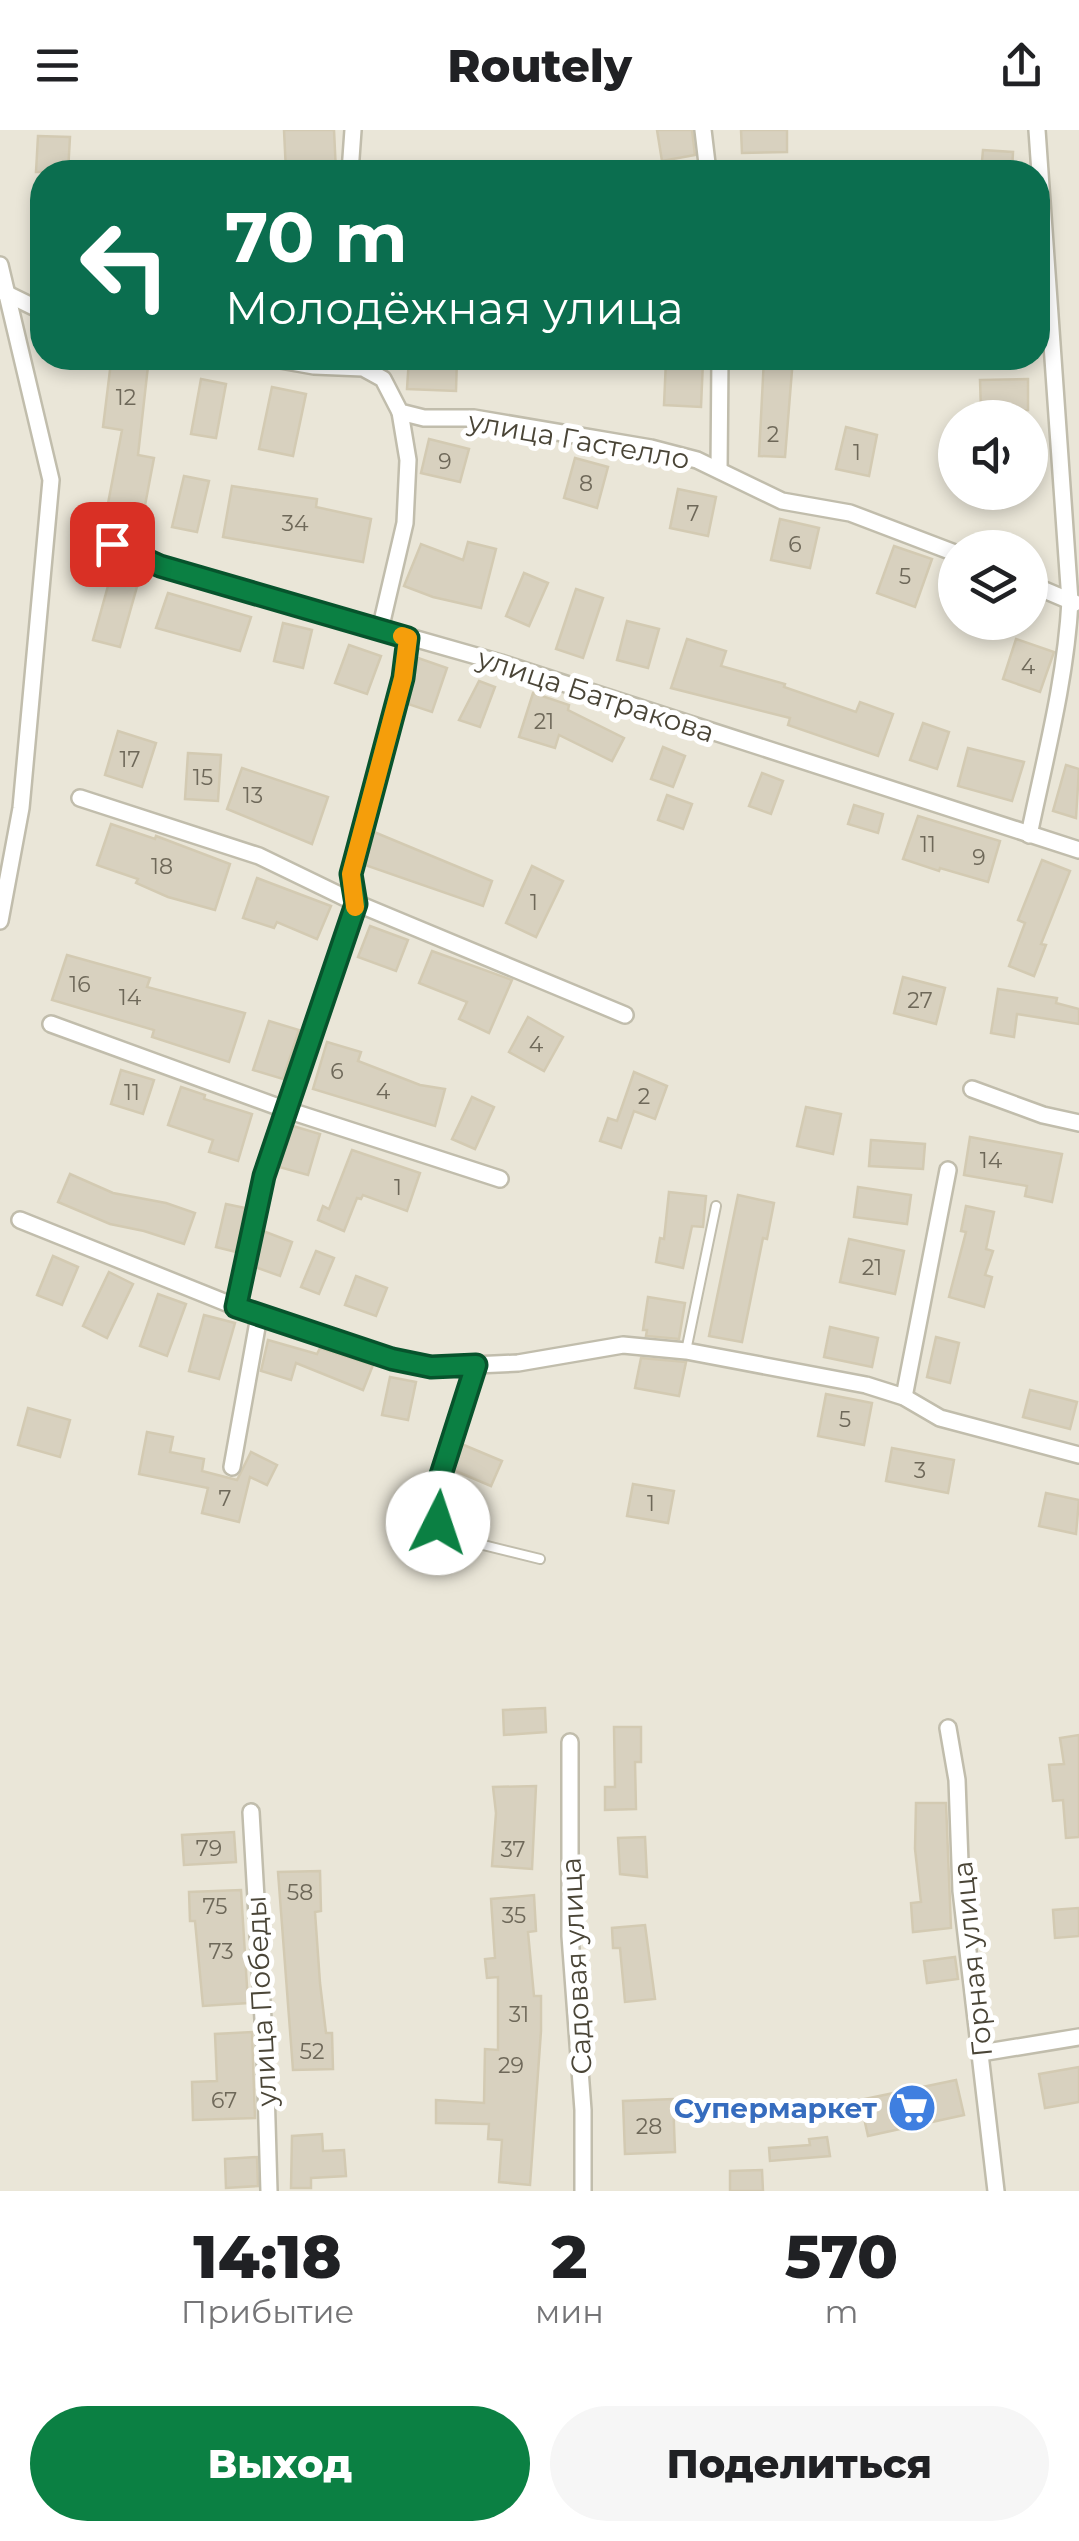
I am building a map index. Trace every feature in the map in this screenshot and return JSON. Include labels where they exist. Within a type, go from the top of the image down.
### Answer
[{"type":"street","points":[[351,160],[353,130]]},
{"type":"street","points":[[702,130],[706,160]]},
{"type":"street","points":[[1037,130],[1039,160]]},
{"type":"street","points":[[0,265],[3,291],[51,480],[21,808],[0,921]]},
{"type":"street","points":[[3,291],[30,305]]},
{"type":"street","points":[[1029,835],[1074,602],[1050,296]]},
{"type":"street","points":[[372,370],[382,379],[400,412],[408,460],[405,524],[380,630]]},
{"type":"street","points":[[719,470],[720,370]]},
{"type":"street","name":"улица Гастелло","points":[[400,412],[424,418],[474,418],[651,448],[697,460],[782,500],[850,512],[938,546]]},
{"type":"street","name":"улица Батракова","points":[[112,544],[160,566],[502,663],[1079,850]]},
{"type":"street","points":[[1048,591],[1074,602]]},
{"type":"street","points":[[236,1307],[264,1176],[284,1108],[356,904],[351,874],[403,678],[408,638]]},
{"type":"street","points":[[80,798],[259,856],[356,904],[625,1014]]},
{"type":"street","points":[[50,1024],[284,1108],[500,1179]]},
{"type":"street","points":[[972,1089],[1043,1116],[1079,1123]]},
{"type":"street","points":[[904,1397],[948,1170]]},
{"type":"street","points":[[20,1220],[259,1316],[392,1359],[431,1367],[518,1363],[623,1345],[686,1351],[866,1385],[904,1397],[940,1418],[1079,1455]]},
{"type":"street","points":[[232,1467],[259,1316]]},
{"type":"street","name":"Горная улица","points":[[948,1728],[957,1780],[961,1891],[996,2191]]},
{"type":"street","name":"Садовая улица","points":[[570,1742],[570,1936],[583,2110],[583,2191]]},
{"type":"street","name":"улица Победы","points":[[251,1812],[270,2191]]},
{"type":"street","points":[[982,2053],[1079,2037]]},
{"type":"lane","points":[[686,1351],[716,1206]]},
{"type":"lane","points":[[476,1365],[438,1484],[438,1523],[459,1539],[540,1558]]},
{"type":"shaded area","points":[[0,130],[1079,130],[1079,2191],[0,2191]]},
{"type":"building","points":[[284,130],[334,130],[335,160],[285,160]]},
{"type":"building","points":[[657,130],[692,130],[695,155],[662,160]]},
{"type":"building","points":[[741,130],[787,130],[787,152],[742,153]]},
{"type":"building","points":[[38,136],[70,137],[69,160],[37,160]]},
{"type":"building","points":[[983,150],[1013,152],[1013,160],[982,160]]},
{"type":"building","points":[[110,370],[148,370],[138,455],[154,458],[142,521],[106,514],[122,430],[103,427]]},
{"type":"building","points":[[408,370],[457,370],[456,391],[407,389]]},
{"type":"building","points":[[666,370],[703,370],[701,407],[664,405]]},
{"type":"building","points":[[763,370],[792,370],[785,457],[759,456]]},
{"type":"building","points":[[201,379],[226,384],[216,438],[191,434]]},
{"type":"building","points":[[1028,379],[1028,400],[981,400],[980,380]]},
{"type":"building","points":[[272,387],[306,394],[293,456],[259,449]]},
{"type":"building","points":[[846,427],[877,435],[869,476],[836,469]]},
{"type":"building","points":[[429,439],[469,449],[460,482],[421,473]]},
{"type":"building","points":[[575,458],[608,467],[597,508],[564,498]]},
{"type":"building","points":[[184,476],[209,481],[197,532],[172,527]]},
{"type":"building","points":[[232,486],[317,499],[316,507],[371,519],[363,562],[223,537]]},
{"type":"building","points":[[678,489],[716,497],[708,536],[670,528]]},
{"type":"building","points":[[780,519],[819,528],[810,568],[771,560]]},
{"type":"building","points":[[468,542],[496,549],[481,608],[404,586],[421,544],[463,560]]},
{"type":"building","points":[[894,546],[932,559],[915,607],[877,593]]},
{"type":"building","points":[[524,573],[548,583],[529,626],[506,616]]},
{"type":"building","points":[[111,575],[138,583],[120,647],[93,640]]},
{"type":"building","points":[[576,589],[603,598],[583,658],[556,649]]},
{"type":"building","points":[[168,593],[251,617],[240,651],[156,628]]},
{"type":"building","points":[[627,621],[659,629],[648,668],[617,660]]},
{"type":"building","points":[[283,623],[312,630],[303,668],[274,661]]},
{"type":"building","points":[[687,639],[726,651],[721,666],[785,684],[784,687],[856,712],[860,702],[893,714],[878,756],[788,725],[790,718],[671,688]]},
{"type":"building","points":[[1016,640],[1054,652],[1040,692],[1003,679]]},
{"type":"building","points":[[349,645],[381,656],[367,694],[335,683]]},
{"type":"building","points":[[418,658],[447,668],[432,712],[408,704]]},
{"type":"building","points":[[479,681],[495,687],[480,727],[459,720]]},
{"type":"building","points":[[533,693],[569,705],[568,710],[624,738],[612,761],[559,735],[555,748],[519,737]]},
{"type":"building","points":[[923,723],[949,732],[937,769],[910,760]]},
{"type":"building","points":[[118,731],[156,743],[142,787],[105,775]]},
{"type":"building","points":[[663,747],[685,756],[673,787],[651,779]]},
{"type":"building","points":[[968,748],[1024,762],[1012,801],[958,786]]},
{"type":"building","points":[[188,753],[221,755],[218,801],[185,799]]},
{"type":"building","points":[[1066,765],[1079,769],[1076,818],[1053,811]]},
{"type":"building","points":[[242,768],[328,797],[312,844],[227,809]]},
{"type":"building","points":[[762,773],[783,781],[771,814],[749,806]]},
{"type":"building","points":[[667,795],[692,804],[683,829],[658,820]]},
{"type":"building","points":[[854,805],[883,814],[878,833],[848,824]]},
{"type":"building","points":[[918,816],[1000,841],[988,882],[903,859]]},
{"type":"building","points":[[111,824],[230,864],[215,910],[168,897],[136,883],[138,879],[97,865]]},
{"type":"building","points":[[374,832],[492,881],[483,906],[365,865]]},
{"type":"building","points":[[1042,860],[1070,871],[1041,944],[1046,945],[1034,976],[1009,966],[1025,923],[1018,920]]},
{"type":"building","points":[[532,866],[563,881],[536,937],[506,923]]},
{"type":"building","points":[[257,878],[331,906],[317,939],[277,922],[274,928],[243,918]]},
{"type":"building","points":[[370,926],[408,940],[396,971],[358,957]]},
{"type":"building","points":[[432,951],[512,980],[489,1033],[459,1019],[467,1002],[419,983]]},
{"type":"building","points":[[67,955],[150,978],[147,987],[245,1013],[229,1062],[152,1037],[154,1030],[52,1000]]},
{"type":"building","points":[[903,977],[945,988],[936,1024],[894,1013]]},
{"type":"building","points":[[998,989],[1057,998],[1056,1003],[1079,1009],[1079,1024],[1017,1014],[1014,1037],[991,1033]]},
{"type":"building","points":[[528,1017],[563,1037],[544,1071],[509,1052]]},
{"type":"building","points":[[269,1021],[299,1030],[283,1079],[253,1070]]},
{"type":"building","points":[[327,1042],[361,1052],[358,1061],[420,1085],[445,1089],[435,1126],[313,1089]]},
{"type":"building","points":[[121,1070],[154,1080],[143,1114],[111,1104]]},
{"type":"building","points":[[634,1072],[667,1086],[655,1119],[634,1111],[621,1148],[600,1141],[608,1118],[617,1121]]},
{"type":"building","points":[[181,1087],[205,1095],[204,1099],[252,1114],[238,1161],[209,1152],[213,1140],[168,1125]]},
{"type":"building","points":[[472,1097],[494,1107],[475,1149],[452,1139]]},
{"type":"building","points":[[806,1107],[841,1114],[833,1154],[797,1146]]},
{"type":"building","points":[[293,1126],[320,1134],[308,1175],[279,1167]]},
{"type":"building","points":[[970,1137],[1062,1154],[1052,1202],[1025,1196],[1027,1186],[964,1175]]},
{"type":"building","points":[[871,1140],[925,1144],[923,1169],[869,1166]]},
{"type":"building","points":[[352,1150],[420,1173],[407,1211],[363,1195],[357,1198],[344,1231],[318,1220],[323,1206],[329,1209]]},
{"type":"building","points":[[70,1174],[113,1193],[195,1213],[184,1244],[110,1224],[58,1202]]},
{"type":"building","points":[[858,1187],[911,1195],[907,1224],[854,1217]]},
{"type":"building","points":[[669,1192],[706,1196],[703,1227],[692,1226],[683,1268],[656,1262],[660,1238],[664,1239]]},
{"type":"building","points":[[738,1195],[774,1203],[742,1342],[709,1336]]},
{"type":"building","points":[[226,1204],[245,1208],[236,1252],[216,1247]]},
{"type":"building","points":[[966,1206],[994,1212],[986,1249],[993,1251],[985,1275],[992,1277],[984,1307],[949,1297],[966,1232],[961,1231]]},
{"type":"building","points":[[263,1231],[292,1242],[280,1276],[255,1267]]},
{"type":"building","points":[[849,1239],[904,1251],[895,1294],[840,1282]]},
{"type":"building","points":[[316,1251],[334,1258],[319,1294],[301,1287]]},
{"type":"building","points":[[53,1256],[78,1267],[62,1305],[37,1295]]},
{"type":"building","points":[[109,1272],[133,1284],[107,1338],[83,1326]]},
{"type":"building","points":[[356,1276],[387,1288],[376,1316],[345,1305]]},
{"type":"building","points":[[158,1294],[186,1304],[167,1356],[140,1346]]},
{"type":"building","points":[[648,1297],[685,1303],[679,1339],[646,1336],[647,1330],[643,1330]]},
{"type":"building","points":[[204,1315],[235,1323],[219,1379],[189,1371]]},
{"type":"building","points":[[830,1327],[878,1338],[872,1367],[824,1357]]},
{"type":"building","points":[[936,1337],[959,1343],[950,1383],[927,1377]]},
{"type":"building","points":[[268,1340],[317,1354],[320,1348],[373,1365],[363,1390],[296,1363],[291,1380],[261,1371]]},
{"type":"building","points":[[641,1358],[686,1362],[679,1396],[635,1388]]},
{"type":"building","points":[[390,1377],[416,1382],[408,1420],[382,1415]]},
{"type":"building","points":[[1030,1390],[1077,1402],[1070,1429],[1023,1417]]},
{"type":"building","points":[[826,1394],[872,1403],[864,1445],[818,1436]]},
{"type":"building","points":[[28,1408],[70,1420],[60,1457],[18,1445]]},
{"type":"building","points":[[147,1432],[173,1437],[170,1452],[204,1459],[202,1471],[237,1480],[251,1452],[277,1465],[267,1485],[250,1477],[239,1522],[202,1513],[208,1488],[139,1474]]},
{"type":"building","points":[[459,1443],[502,1461],[491,1486],[451,1469]]},
{"type":"building","points":[[892,1448],[954,1460],[948,1493],[886,1481]]},
{"type":"building","points":[[633,1484],[674,1491],[668,1523],[627,1516]]},
{"type":"building","points":[[1046,1493],[1079,1500],[1076,1534],[1039,1526]]},
{"type":"building","points":[[545,1708],[546,1732],[504,1735],[503,1710]]},
{"type":"building","points":[[614,1727],[641,1727],[641,1762],[635,1762],[636,1809],[605,1810],[605,1787],[615,1787]]},
{"type":"building","points":[[1079,1735],[1079,1837],[1066,1838],[1063,1800],[1053,1801],[1049,1765],[1064,1764],[1060,1738]]},
{"type":"building","points":[[536,1786],[532,1869],[492,1866],[496,1813],[493,1787]]},
{"type":"building","points":[[916,1803],[946,1803],[951,1928],[913,1932],[911,1903],[921,1902],[915,1849]]},
{"type":"building","points":[[234,1832],[236,1862],[184,1865],[182,1835]]},
{"type":"building","points":[[645,1837],[647,1877],[620,1874],[618,1838]]},
{"type":"building","points":[[320,1871],[321,1911],[315,1912],[320,1983],[326,2033],[332,2033],[333,2069],[293,2070],[278,1872]]},
{"type":"building","points":[[241,1890],[248,2003],[203,2006],[189,1892]]},
{"type":"building","points":[[534,1895],[536,1931],[528,1932],[534,1996],[541,1996],[541,2031],[530,2185],[499,2182],[502,2140],[488,2139],[489,2124],[436,2123],[436,2100],[484,2103],[485,2049],[498,2050],[498,1977],[487,1978],[485,1959],[495,1958],[491,1899]]},
{"type":"building","points":[[1079,1908],[1079,1936],[1055,1938],[1053,1910]]},
{"type":"building","points":[[645,1925],[655,1999],[625,2002],[620,1948],[613,1948],[612,1928]]},
{"type":"building","points":[[955,1957],[958,1979],[927,1983],[924,1961]]},
{"type":"building","points":[[252,2032],[255,2118],[193,2120],[192,2082],[217,2081],[215,2034]]},
{"type":"building","points":[[1079,2067],[1079,2102],[1045,2108],[1039,2074]]},
{"type":"building","name":"Супермаркет","points":[[956,2080],[964,2115],[868,2136],[860,2100]]},
{"type":"building","points":[[673,2099],[675,2152],[625,2154],[623,2101]]},
{"type":"building","points":[[322,2134],[323,2151],[344,2150],[346,2176],[311,2178],[311,2188],[291,2188],[292,2136]]},
{"type":"building","points":[[827,2137],[830,2156],[770,2161],[769,2148],[810,2145],[809,2139]]},
{"type":"building","points":[[257,2157],[258,2186],[226,2188],[225,2159]]},
{"type":"building","points":[[762,2170],[763,2191],[730,2191],[730,2171]]},
{"type":"slow traffic","points":[[355,907],[351,874],[403,678],[408,638],[402,636]]},
{"type":"place","name":"Супермаркет","points":[[912,2108]]},
{"type":"route","points":[[112,544],[160,566],[408,638],[403,678],[351,874],[356,904],[284,1108],[264,1176],[236,1307],[392,1359],[431,1367],[476,1365],[438,1484],[438,1523]]}]
